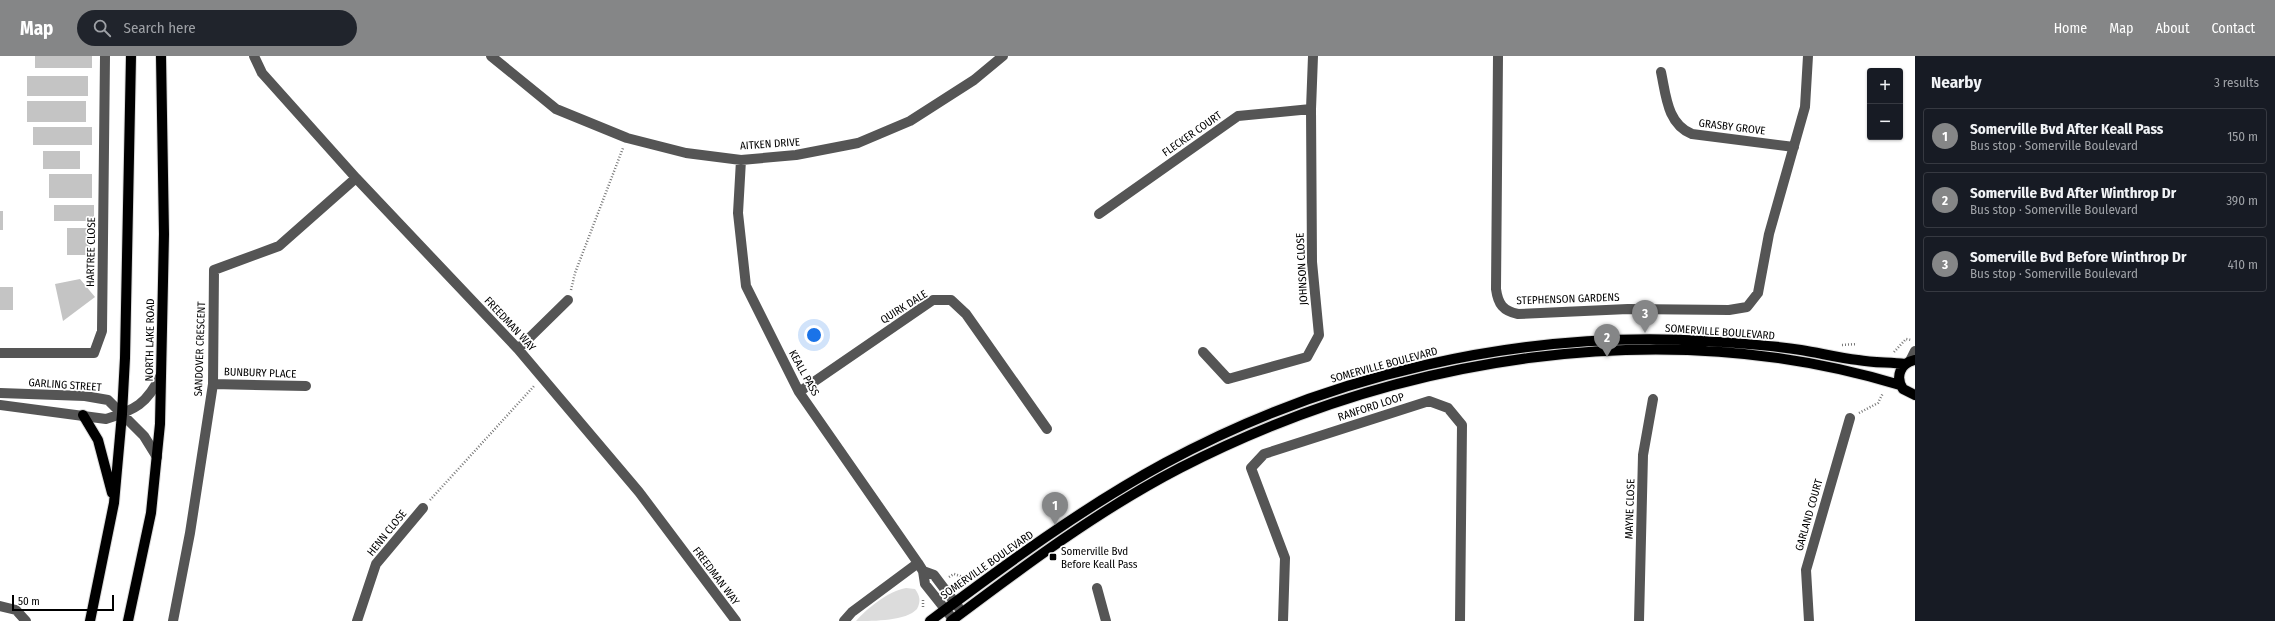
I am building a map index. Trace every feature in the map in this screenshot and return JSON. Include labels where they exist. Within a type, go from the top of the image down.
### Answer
[{"type":"main road","points":[[90,621],[114,503],[122,414],[125,358],[131,56]]},
{"type":"main road","name":"NORTH LAKE ROAD","points":[[128,621],[151,513],[160,424],[164,234],[161,56]]},
{"type":"main road","name":"SOMERVILLE BOULEVARD","points":[[930,621],[1058,529],[1116,492],[1166,463],[1213,440],[1302,402],[1398,371],[1493,352],[1596,342],[1648,340],[1705,341],[1758,345],[1862,361],[1910,362]]},
{"type":"main road","name":"SOMERVILLE BOULEVARD","points":[[952,620],[1095,519],[1178,469],[1281,421],[1380,388],[1424,377],[1522,359],[1570,354],[1654,350],[1713,352],[1794,360],[1862,373],[1900,385],[1907,393],[1915,395]]},
{"type":"main road","points":[[1900,385],[1899,374],[1910,362]]},
{"type":"main road","points":[[83,416],[98,440],[114,503]]},
{"type":"street","name":"HARTREE CLOSE","points":[[0,353],[94,353],[102,330],[105,56]]},
{"type":"street","name":"FREEDMAN WAY","points":[[254,56],[262,73],[356,178],[518,349],[639,492],[736,621]]},
{"type":"street","name":"AITKEN DRIVE","points":[[491,56],[556,109],[627,138],[686,153],[741,160],[796,155],[858,143],[910,121],[974,80],[1003,56]]},
{"type":"street","name":"JOHNSON CLOSE","points":[[1202,352],[1228,379],[1307,357],[1319,335],[1312,262],[1311,109],[1313,56]]},
{"type":"street","name":"STEPHENSON GARDENS","points":[[1498,56],[1496,289],[1498,301],[1508,312],[1518,314],[1628,309],[1729,310],[1747,307],[1758,293],[1769,234],[1805,107],[1808,81],[1808,56]]},
{"type":"street","name":"GRASBY GROVE","points":[[1661,72],[1669,111],[1682,130],[1692,134],[1794,147]]},
{"type":"street","name":"FLECKER COURT","points":[[1099,214],[1238,116],[1311,109]]},
{"type":"street","name":"KEALL PASS","points":[[741,160],[738,213],[746,286],[799,392],[920,567],[925,584],[946,609],[952,620]]},
{"type":"street","name":"SANDOVER CRESCENT","points":[[173,621],[213,384],[214,270],[279,246],[356,178]]},
{"type":"street","points":[[518,349],[568,300]]},
{"type":"street","name":"QUIRK DALE","points":[[799,392],[933,300],[951,300],[966,314],[1047,429]]},
{"type":"street","points":[[1910,362],[1915,351]]},
{"type":"street","points":[[0,405],[106,419],[122,414],[146,400],[161,376]]},
{"type":"street","name":"BUNBURY PLACE","points":[[213,384],[306,386]]},
{"type":"street","name":"GARLING STREET","points":[[0,393],[85,396],[108,400],[144,436],[157,457]]},
{"type":"street","name":"MAYNE CLOSE","points":[[1639,621],[1643,455],[1653,398]]},
{"type":"street","name":"RANFORD LOOP","points":[[1283,621],[1285,558],[1251,468],[1264,454],[1429,401],[1448,408],[1462,425],[1460,621]]},
{"type":"street","name":"GARLAND COURT","points":[[1809,621],[1806,570],[1850,418]]},
{"type":"street","name":"HENN CLOSE","points":[[357,621],[376,564],[423,508]]},
{"type":"street","points":[[844,621],[852,612],[920,567]]},
{"type":"street","name":"KEALL PASS","points":[[920,567],[934,575],[956,602],[962,612]]},
{"type":"street","points":[[1097,588],[1106,621]]},
{"type":"street","points":[[0,606],[16,610],[26,621]]},
{"type":"path","points":[[568,300],[575,273],[627,138]]},
{"type":"path","points":[[423,508],[542,378]]},
{"type":"path","points":[[1850,418],[1878,403],[1886,387]]},
{"type":"shaded area","points":[[906,588],[915,589],[919,596],[917,609],[912,613],[890,620],[856,621],[866,611],[886,596]]},
{"type":"building","points":[[35,56],[92,56],[92,68],[35,68]]},
{"type":"building","points":[[27,76],[88,76],[88,96],[27,96]]},
{"type":"building","points":[[27,101],[86,101],[86,122],[27,122]]},
{"type":"building","points":[[33,127],[92,127],[92,145],[33,145]]},
{"type":"building","points":[[43,151],[80,151],[80,169],[43,169]]},
{"type":"building","points":[[49,174],[92,174],[92,198],[49,198]]},
{"type":"building","points":[[54,205],[94,205],[94,221],[54,221]]},
{"type":"building","points":[[0,211],[3,211],[3,230],[0,230]]},
{"type":"building","points":[[67,228],[90,228],[90,255],[67,255]]},
{"type":"building","points":[[80,279],[95,297],[63,321],[55,284]]},
{"type":"building","points":[[0,287],[13,287],[13,310],[0,310]]},
{"type":"place","name":"Somerville Bvd Before Winthrop Dr","points":[[1645,333]]},
{"type":"place","name":"Somerville Bvd After Winthrop Dr","points":[[1607,357]]},
{"type":"place","name":"Somerville Bvd After Keall Pass","points":[[1055,525]]},
{"type":"place","name":"Somerville Bvd Before Keall Pass","points":[[1053,557]]}]
